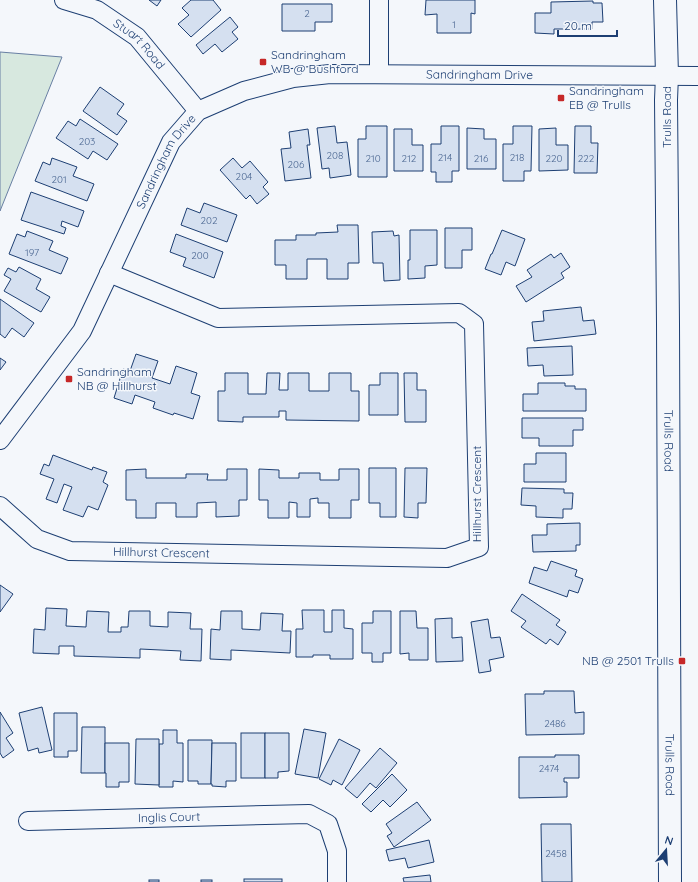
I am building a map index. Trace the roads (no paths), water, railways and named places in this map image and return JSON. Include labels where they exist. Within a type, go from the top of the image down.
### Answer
[{"type":"street","name":"Stuart Road","points":[[64,0],[97,10],[137,37],[198,111]]},
{"type":"street","points":[[379,0],[379,74]]},
{"type":"street","name":"Trulls Road","points":[[665,0],[667,75],[670,882]]},
{"type":"street","name":"Sandringham Drive","points":[[0,440],[82,332],[171,142],[198,111],[244,91],[293,78],[330,74],[698,76]]},
{"type":"street","name":"Hillhurst Crescent","points":[[0,506],[37,539],[70,551],[447,558],[479,547],[474,324],[459,313],[218,318],[109,273]]},
{"type":"street","name":"Inglis Court","points":[[28,821],[310,814],[328,824],[337,852],[337,882]]},
{"type":"place","name":"Sandringham WB @ Bushford","points":[[263,62]]},
{"type":"place","name":"Sandringham EB @ Trulls","points":[[561,98]]},
{"type":"place","name":"Sandringham NB @ Hillhurst","points":[[69,379]]},
{"type":"place","name":"NB @ 2501 Trulls","points":[[682,661]]}]
